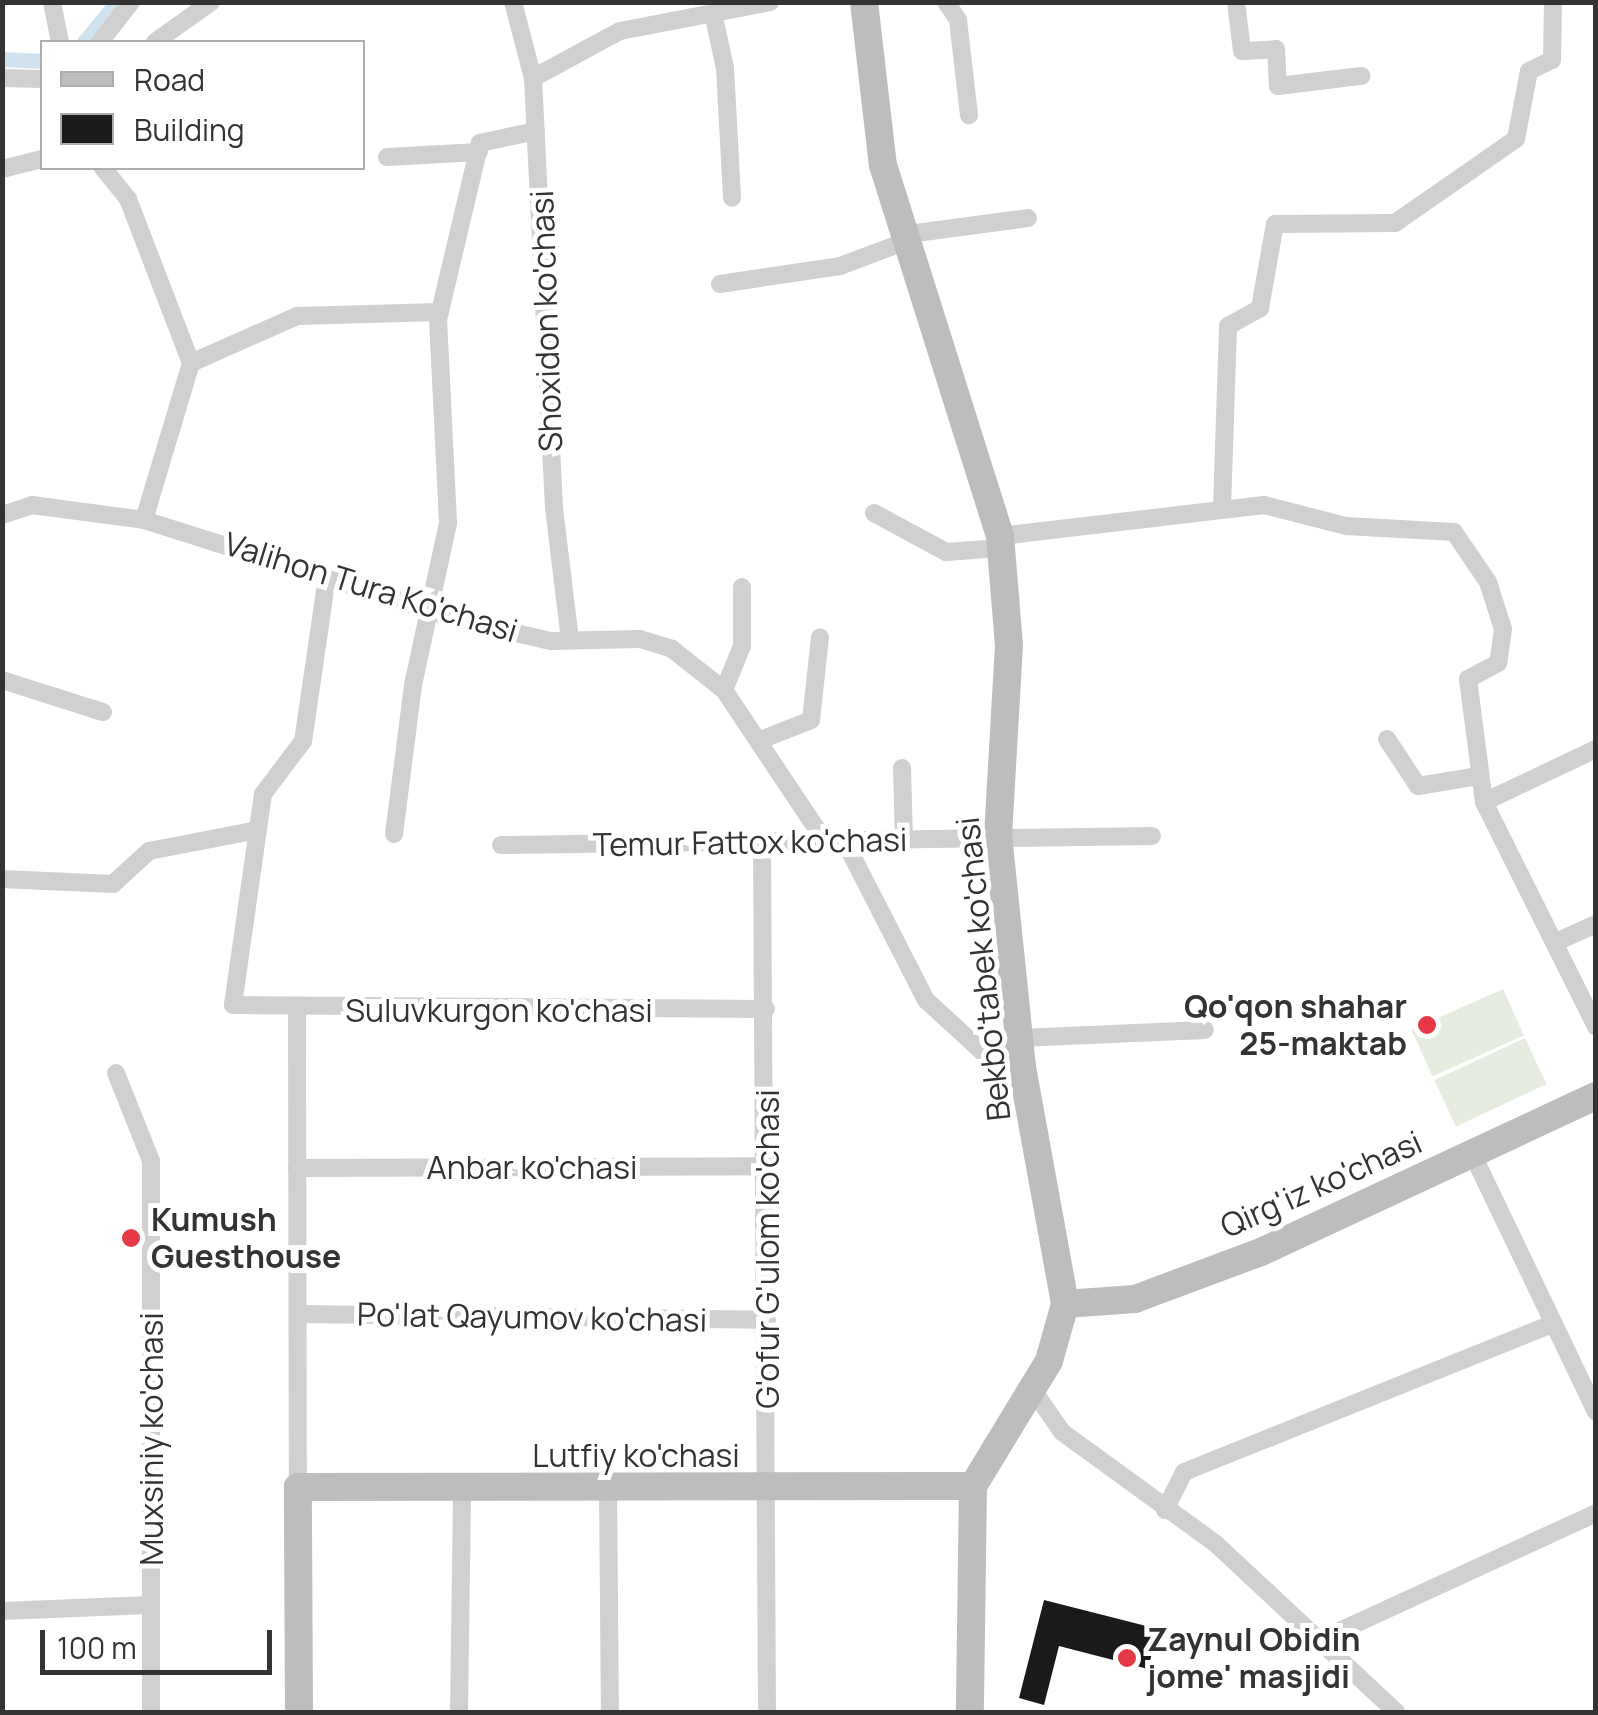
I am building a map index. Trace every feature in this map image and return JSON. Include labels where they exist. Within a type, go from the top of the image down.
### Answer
[{"type":"main road","name":"Bekbo'tabek ko'chasi","points":[[864,2],[883,165],[1000,542],[1009,644],[998,835],[1019,1038],[1066,1304]]},
{"type":"main road","name":"Qirg'iz ko'chasi","points":[[1066,1304],[1134,1299],[1243,1259],[1596,1096]]},
{"type":"main road","points":[[970,1712],[973,1486],[1032,1390],[1066,1304]]},
{"type":"main road","name":"Lutfiy ko'chasi","points":[[298,1487],[767,1491],[973,1486]]},
{"type":"main road","points":[[298,1487],[300,1712]]},
{"type":"street","points":[[52,2],[59,38]]},
{"type":"street","points":[[102,40],[130,2]]},
{"type":"street","points":[[158,40],[211,2]]},
{"type":"street","name":"Shoxidon ko'chasi","points":[[513,2],[533,78],[554,508],[570,640]]},
{"type":"street","points":[[533,78],[620,32],[770,2]]},
{"type":"street","points":[[946,2],[958,20],[970,115]]},
{"type":"street","points":[[1236,2],[1242,51],[1276,49],[1278,86],[1361,76]]},
{"type":"street","points":[[1222,508],[1228,326],[1260,308],[1270,232],[1286,222],[1395,223],[1516,139],[1529,72],[1552,60],[1553,2]]},
{"type":"street","points":[[713,12],[727,83],[732,198]]},
{"type":"street","points":[[2,78],[40,80]]},
{"type":"street","points":[[394,834],[450,476],[440,312],[480,143],[536,130]]},
{"type":"street","points":[[387,157],[479,152]]},
{"type":"street","points":[[2,169],[40,160]]},
{"type":"street","points":[[105,170],[128,199],[191,363],[144,520]]},
{"type":"street","points":[[720,284],[840,266],[903,239],[1028,218]]},
{"type":"street","points":[[191,363],[296,316],[440,312]]},
{"type":"street","name":"Valihon Tura Ko'chasi","points":[[2,515],[32,504],[144,520],[431,611],[570,640],[640,640],[672,649],[724,690],[835,843],[900,957],[946,1023],[988,1056],[1019,1038]]},
{"type":"street","points":[[874,513],[946,552],[1222,508],[1287,506],[1346,526],[1454,532],[1488,582],[1503,629],[1498,663],[1468,679],[1484,802],[1596,1028]]},
{"type":"street","points":[[2,880],[113,884],[149,852],[258,830],[263,794],[304,740],[328,577]]},
{"type":"street","points":[[724,690],[742,646],[742,586]]},
{"type":"street","points":[[758,741],[811,720],[820,637]]},
{"type":"street","points":[[2,680],[104,712]]},
{"type":"street","points":[[1386,739],[1418,786],[1479,776]]},
{"type":"street","points":[[1484,802],[1596,749]]},
{"type":"street","points":[[902,768],[904,840]]},
{"type":"street","name":"Suluvkurgon ko'chasi","points":[[258,830],[232,1005],[296,1010],[766,1010]]},
{"type":"street","name":"Temur Fattox ko'chasi","points":[[502,846],[762,846],[998,835],[1152,836]]},
{"type":"street","name":"G'ofur G'ulom ko'chasi","points":[[762,846],[766,1010],[767,1712]]},
{"type":"street","points":[[1554,944],[1596,924]]},
{"type":"street","points":[[296,1010],[298,1487]]},
{"type":"street","points":[[1019,1038],[1205,1030]]},
{"type":"street","name":"Muxsiniy ko'chasi","points":[[2,1610],[150,1604],[151,1161],[116,1073]]},
{"type":"street","points":[[1472,1153],[1596,1412]]},
{"type":"street","name":"Anbar ko'chasi","points":[[297,1168],[766,1166]]},
{"type":"street","name":"Po'lat Qayumov ko'chasi","points":[[298,1314],[767,1320]]},
{"type":"street","points":[[1164,1510],[1184,1472],[1553,1324]]},
{"type":"street","points":[[1032,1390],[1062,1432],[1164,1510],[1216,1544],[1396,1712]]},
{"type":"street","points":[[458,1712],[462,1489]]},
{"type":"street","points":[[608,1490],[610,1712]]},
{"type":"street","points":[[1318,1641],[1596,1513]]},
{"type":"street","points":[[150,1604],[150,1712]]},
{"type":"shaded area","points":[[1503,989],[1524,1036],[1432,1076],[1412,1030]]},
{"type":"shaded area","points":[[1525,1038],[1547,1084],[1456,1126],[1434,1080]]},
{"type":"building","name":"Zaynul Obidin jome' masjidi","points":[[1044,1600],[1158,1629],[1148,1669],[1059,1646],[1044,1705],[1019,1698]]},
{"type":"waterway","points":[[86,40],[117,2]]},
{"type":"waterway","points":[[2,59],[40,61]]},
{"type":"place","name":"Qo'qon shahar 25-maktab","points":[[1427,1025]]},
{"type":"place","name":"Kumush Guesthouse","points":[[131,1238]]},
{"type":"place","name":"Zaynul Obidin jome' masjidi","points":[[1127,1658]]}]
